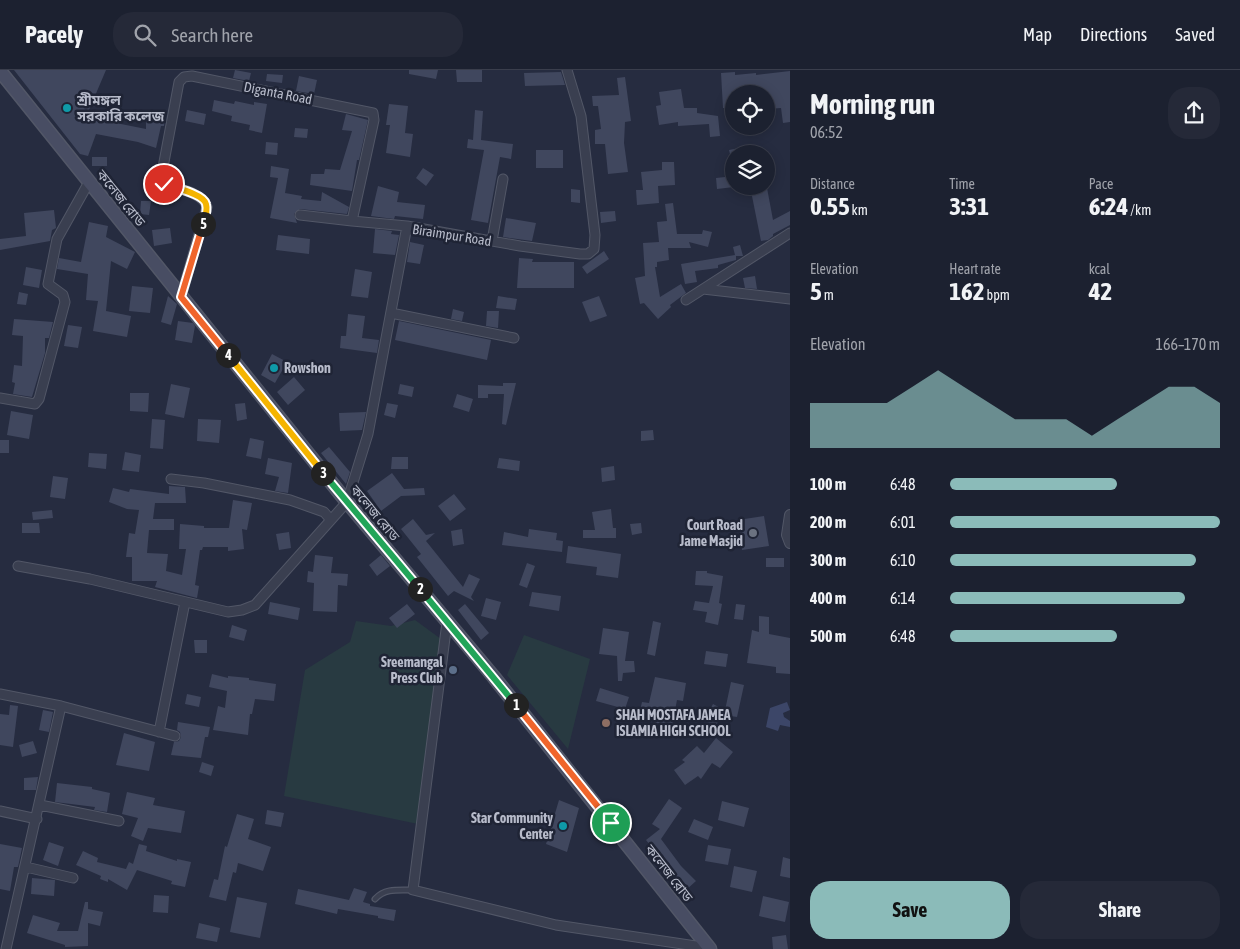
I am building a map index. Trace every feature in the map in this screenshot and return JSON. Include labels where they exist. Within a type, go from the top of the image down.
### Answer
[{"type":"main road","name":"কলেজ রোড","points":[[0,71],[347,502],[493,676],[710,948]]},
{"type":"street","name":"Biraimpur Road","points":[[347,502],[368,434],[407,226],[580,254],[588,254],[594,249],[595,235],[581,116],[567,70]]},
{"type":"street","name":"Diganta Road","points":[[181,297],[207,206],[206,201],[199,196],[164,184],[161,178],[179,82],[184,76],[192,76],[373,113],[374,120],[352,221]]},
{"type":"street","points":[[492,241],[503,179]]},
{"type":"street","points":[[0,398],[35,404],[39,399],[64,302],[63,295],[48,284],[53,254],[57,239],[89,182]]},
{"type":"street","points":[[300,215],[407,226]]},
{"type":"street","points":[[686,300],[790,233]]},
{"type":"street","points":[[704,289],[790,299]]},
{"type":"street","points":[[391,313],[514,338]]},
{"type":"street","points":[[171,479],[204,483],[290,500],[324,512],[332,520]]},
{"type":"street","points":[[18,566],[90,579],[228,612],[242,610],[255,605],[347,502]]},
{"type":"street","points":[[790,515],[787,535],[790,543]]},
{"type":"street","points":[[159,732],[185,602]]},
{"type":"street","points":[[447,622],[413,890],[556,925],[710,948]]},
{"type":"street","points":[[0,694],[61,706],[176,736]]},
{"type":"street","points":[[6,949],[61,706]]},
{"type":"street","points":[[40,805],[119,821]]},
{"type":"street","points":[[0,811],[37,818]]},
{"type":"street","points":[[26,867],[73,878]]},
{"type":"lane","points":[[375,899],[381,892],[413,890]]},
{"type":"shaded area","points":[[415,620],[445,642],[418,824],[284,796],[305,670],[350,642],[356,621],[391,626]]},
{"type":"shaded area","points":[[524,635],[590,659],[568,749],[507,675]]},
{"type":"water","points":[[787,702],[790,710],[783,713],[784,717],[790,721],[790,727],[780,725],[778,731],[766,727],[770,708]]},
{"type":"building","name":"শ্রীমঙ্গল সরকারি কলেজ","points":[[14,70],[106,70],[86,117],[146,129],[146,116],[165,116],[164,126],[161,126],[156,148],[138,142],[96,134],[88,156],[80,154]]},
{"type":"building","points":[[235,70],[251,73],[249,81],[233,78]]},
{"type":"building","points":[[409,70],[438,70],[436,79],[409,74]]},
{"type":"building","points":[[456,70],[482,70],[482,82],[457,82]]},
{"type":"building","points":[[790,71],[790,122],[783,123],[781,108],[775,108],[775,85],[725,85],[725,108],[723,108],[721,73],[735,72],[735,75],[756,73],[756,75]]},
{"type":"building","points":[[561,72],[565,85],[525,86],[524,73]]},
{"type":"building","points":[[267,74],[283,75],[282,83],[266,81]]},
{"type":"building","points":[[299,76],[317,80],[314,94],[296,91]]},
{"type":"building","points":[[625,77],[631,121],[625,122],[624,143],[628,172],[608,174],[605,144],[595,144],[595,130],[601,129],[598,106],[593,106],[592,96],[619,95],[617,78]]},
{"type":"building","points":[[681,89],[684,108],[697,108],[697,113],[718,116],[720,136],[710,137],[709,124],[678,126],[678,122],[659,125],[656,106],[661,105],[659,92]]},
{"type":"building","points":[[214,100],[234,104],[235,101],[254,105],[254,102],[267,104],[262,133],[249,130],[250,125],[231,121],[232,116],[212,111]]},
{"type":"building","points":[[389,104],[408,106],[405,133],[413,134],[410,157],[386,153],[390,125],[386,125]]},
{"type":"building","points":[[187,110],[206,114],[204,125],[185,121]]},
{"type":"building","points":[[475,110],[483,111],[481,140],[513,144],[511,159],[500,157],[488,223],[471,220],[484,150],[467,148],[468,139],[473,140]]},
{"type":"building","points":[[346,114],[368,120],[359,160],[357,160],[352,191],[310,185],[311,174],[324,174],[325,169],[340,170],[352,131],[342,130]]},
{"type":"building","points":[[295,128],[308,129],[307,138],[294,137]]},
{"type":"building","points":[[266,142],[278,143],[277,155],[265,154]]},
{"type":"building","points":[[536,150],[563,150],[563,168],[536,168]]},
{"type":"building","points":[[92,157],[107,157],[107,166],[92,166]]},
{"type":"building","points":[[662,162],[674,162],[675,185],[658,186],[659,203],[637,205],[636,190],[643,190],[641,172],[662,170]]},
{"type":"building","points":[[271,166],[289,169],[285,193],[302,196],[301,199],[321,201],[322,192],[349,207],[347,214],[300,209],[294,214],[297,223],[270,218],[278,178],[270,177]]},
{"type":"building","points":[[423,168],[434,175],[426,186],[416,178]]},
{"type":"building","points":[[725,177],[725,188],[717,189],[716,178]]},
{"type":"building","points":[[378,186],[399,192],[397,202],[425,205],[423,219],[395,216],[394,219],[371,216]]},
{"type":"building","points":[[571,189],[580,190],[580,203],[571,202]]},
{"type":"building","points":[[752,195],[768,195],[773,220],[790,211],[790,225],[773,234],[768,240],[761,241]]},
{"type":"building","points":[[141,201],[151,201],[149,215],[140,214]]},
{"type":"building","points":[[673,203],[677,234],[702,234],[703,230],[712,232],[708,247],[689,242],[691,248],[668,248],[669,260],[657,262],[657,267],[655,267],[660,297],[681,284],[686,293],[670,305],[671,307],[658,319],[644,303],[640,304],[635,278],[645,276],[643,243],[659,242],[657,222],[667,221],[665,204]]},
{"type":"building","points":[[54,210],[56,228],[52,230],[50,241],[0,250],[0,239],[26,236],[24,213]]},
{"type":"building","points":[[615,211],[616,221],[601,223],[600,212]]},
{"type":"building","points":[[506,218],[536,223],[532,241],[503,237]]},
{"type":"building","points":[[89,222],[108,226],[106,237],[135,252],[127,269],[111,261],[106,311],[131,316],[127,337],[93,331],[98,301],[86,300],[88,274],[57,269],[59,258],[81,262]]},
{"type":"building","points":[[170,228],[172,243],[154,246],[152,230]]},
{"type":"building","points":[[375,229],[392,231],[391,234],[399,235],[395,255],[373,253]]},
{"type":"building","points":[[278,235],[310,239],[309,254],[276,250]]},
{"type":"building","points":[[410,242],[424,245],[420,264],[407,262]]},
{"type":"building","points":[[740,245],[743,256],[736,256],[736,260],[718,265],[718,268],[695,271],[697,282],[685,284],[681,264],[735,255],[733,247]]},
{"type":"building","points":[[604,251],[609,259],[587,274],[582,267]]},
{"type":"building","points":[[519,258],[533,259],[532,262],[574,262],[574,288],[517,288]]},
{"type":"building","points":[[26,267],[42,270],[39,288],[23,285]]},
{"type":"building","points":[[355,269],[372,272],[368,298],[351,296]]},
{"type":"building","points":[[755,276],[757,289],[745,288],[743,278]]},
{"type":"building","points":[[132,286],[153,288],[150,313],[129,311]]},
{"type":"building","points":[[19,292],[28,294],[26,305],[17,304]]},
{"type":"building","points":[[168,296],[177,304],[171,325],[161,322]]},
{"type":"building","points":[[498,296],[517,299],[515,310],[496,308]]},
{"type":"building","points":[[599,296],[607,316],[590,322],[582,302]]},
{"type":"building","points":[[453,309],[464,312],[462,321],[451,319]]},
{"type":"building","points":[[487,311],[499,311],[498,328],[486,326]]},
{"type":"building","points":[[348,314],[365,316],[362,338],[379,340],[377,353],[340,348],[341,336],[346,336]]},
{"type":"building","points":[[14,319],[53,322],[49,338],[45,338],[45,353],[32,397],[13,394],[15,383],[12,382],[14,365],[22,366],[23,336],[12,335]]},
{"type":"building","points":[[178,321],[193,323],[195,326],[192,343],[175,340]]},
{"type":"building","points":[[399,321],[491,340],[487,360],[395,340]]},
{"type":"building","points":[[68,325],[82,327],[78,348],[64,346]]},
{"type":"building","name":"Rowshon","points":[[272,354],[287,362],[275,383],[261,375]]},
{"type":"building","points":[[294,377],[305,390],[288,405],[277,392]]},
{"type":"building","points":[[503,383],[516,383],[506,425],[502,424],[504,394],[488,394],[488,398],[478,398],[478,385],[503,386]]},
{"type":"building","points":[[171,384],[190,388],[184,418],[165,414]]},
{"type":"building","points":[[400,384],[414,387],[412,397],[398,394]]},
{"type":"building","points":[[130,393],[149,393],[148,412],[130,411]]},
{"type":"building","points":[[457,394],[473,399],[469,412],[453,407]]},
{"type":"building","points":[[245,403],[247,419],[237,421],[235,404]]},
{"type":"building","points":[[387,403],[398,405],[395,418],[384,415]]},
{"type":"building","points":[[11,411],[33,415],[29,439],[7,435]]},
{"type":"building","points":[[366,412],[362,430],[340,431],[339,413]]},
{"type":"building","points":[[152,419],[165,420],[163,449],[150,448]]},
{"type":"building","points":[[198,419],[221,420],[219,443],[197,441]]},
{"type":"building","points":[[653,430],[654,440],[641,441],[641,431]]},
{"type":"building","points":[[250,438],[264,441],[261,459],[246,456]]},
{"type":"building","points":[[0,440],[9,440],[9,453],[0,453]]},
{"type":"building","points":[[329,447],[350,472],[346,484],[321,453]]},
{"type":"building","points":[[125,452],[141,455],[139,472],[122,470]]},
{"type":"building","points":[[89,453],[107,454],[106,469],[88,467]]},
{"type":"building","points":[[392,457],[408,457],[408,469],[391,469]]},
{"type":"building","points":[[268,458],[292,463],[288,493],[275,491],[279,477],[265,474]]},
{"type":"building","points":[[499,458],[520,461],[519,471],[497,468]]},
{"type":"building","points":[[614,466],[615,480],[602,482],[601,468]]},
{"type":"building","points":[[392,473],[404,489],[424,488],[425,495],[401,496],[381,511],[367,491]]},
{"type":"building","points":[[53,476],[68,478],[65,499],[50,497]]},
{"type":"building","points":[[169,486],[185,487],[186,503],[155,503],[153,519],[174,519],[174,530],[149,530],[147,553],[168,554],[166,571],[182,575],[186,549],[179,549],[180,524],[204,526],[204,528],[229,528],[233,500],[252,503],[247,530],[242,529],[244,549],[228,551],[228,547],[203,547],[200,550],[195,585],[199,586],[197,598],[155,587],[157,581],[132,581],[132,557],[126,557],[129,533],[135,534],[139,510],[127,509],[109,502],[113,488],[129,492],[130,489],[169,494]]},
{"type":"building","points":[[454,494],[466,509],[450,521],[438,506]]},
{"type":"building","points":[[611,509],[613,528],[616,528],[616,538],[583,538],[583,530],[595,530],[592,512]]},
{"type":"building","points":[[52,510],[53,518],[33,520],[32,512]]},
{"type":"building","name":"Court Road Jame Masjid","points":[[764,516],[769,546],[742,550],[738,520]]},
{"type":"building","points":[[413,519],[426,535],[435,533],[426,541],[463,587],[469,574],[480,579],[471,597],[474,601],[454,591],[448,596],[417,557],[421,554],[401,529]]},
{"type":"building","points":[[22,523],[39,523],[40,533],[22,533]]},
{"type":"building","points":[[641,523],[642,533],[632,535],[630,524]]},
{"type":"building","points":[[462,529],[464,544],[453,546],[451,531]]},
{"type":"building","points":[[529,529],[557,533],[556,540],[563,541],[562,552],[502,545],[504,532],[528,537]]},
{"type":"building","points":[[289,532],[291,548],[279,550],[276,534]]},
{"type":"building","points":[[568,546],[621,554],[618,578],[596,575],[597,567],[566,563]]},
{"type":"building","points":[[315,555],[333,557],[331,573],[348,574],[347,586],[338,585],[337,612],[313,611],[314,583],[307,582],[308,571],[313,572]]},
{"type":"building","points":[[381,555],[390,566],[377,576],[369,565]]},
{"type":"building","points":[[766,558],[784,558],[784,567],[766,567]]},
{"type":"building","points":[[527,563],[535,566],[527,588],[519,585]]},
{"type":"building","points":[[696,571],[707,571],[707,573],[723,576],[719,603],[722,604],[718,625],[705,622],[707,612],[693,610],[695,601],[709,603],[713,586],[695,585]]},
{"type":"building","points":[[532,592],[561,596],[559,611],[529,606]]},
{"type":"building","points":[[486,598],[501,602],[496,620],[481,616]]},
{"type":"building","points":[[270,602],[300,608],[298,620],[268,614]]},
{"type":"building","points":[[407,604],[415,614],[397,628],[389,618]]},
{"type":"building","points":[[465,604],[489,633],[481,640],[458,610]]},
{"type":"building","points":[[736,604],[745,605],[743,620],[734,619]]},
{"type":"building","points":[[759,616],[769,617],[769,634],[790,638],[790,674],[776,673],[776,667],[747,663],[752,630],[759,632]]},
{"type":"building","points":[[653,621],[661,623],[655,656],[647,654]]},
{"type":"building","points":[[232,625],[247,630],[244,641],[229,637]]},
{"type":"building","points":[[603,628],[629,632],[625,661],[634,661],[635,672],[623,673],[622,681],[618,681],[617,656],[599,654]]},
{"type":"building","points":[[194,640],[207,640],[207,653],[195,653]]},
{"type":"building","points":[[706,651],[728,654],[726,667],[704,664]]},
{"type":"building","points":[[212,674],[228,678],[228,676],[249,678],[249,680],[276,684],[274,701],[255,699],[252,714],[250,714],[248,735],[213,730],[218,706],[225,708],[227,691],[209,687]]},
{"type":"building","points":[[655,677],[686,683],[683,701],[677,700],[672,726],[638,719],[642,702],[649,703]]},
{"type":"building","points":[[731,682],[744,685],[737,717],[724,715]]},
{"type":"building","points":[[600,688],[629,697],[625,709],[596,701]]},
{"type":"building","points":[[187,694],[201,697],[199,707],[185,704]]},
{"type":"building","points":[[713,704],[724,710],[715,727],[704,721]]},
{"type":"building","points":[[10,705],[18,706],[13,747],[0,745],[0,714],[9,715]]},
{"type":"building","points":[[43,710],[53,712],[49,732],[39,730]]},
{"type":"building","points":[[178,722],[210,727],[208,737],[205,737],[201,758],[171,755],[174,742],[179,741],[181,737],[180,732],[177,730]]},
{"type":"building","points":[[124,733],[155,742],[149,771],[116,765]]},
{"type":"building","points":[[716,738],[733,752],[720,768],[712,763],[701,779],[698,776],[685,785],[674,770],[685,762],[682,760],[697,746],[704,753]]},
{"type":"building","points":[[33,741],[37,753],[22,757],[19,745]]},
{"type":"building","points":[[202,762],[214,766],[211,776],[199,772]]},
{"type":"building","points":[[38,777],[36,790],[24,790],[24,778]]},
{"type":"building","points":[[57,783],[92,787],[92,789],[110,793],[107,812],[94,810],[95,807],[55,802]]},
{"type":"building","points":[[127,792],[155,798],[153,805],[185,811],[181,833],[148,828],[143,841],[131,836],[138,818],[122,814]]},
{"type":"building","points":[[669,799],[682,808],[661,839],[681,866],[696,881],[686,890],[646,840],[660,829],[652,824]]},
{"type":"building","name":"Star Community Center","points":[[559,800],[579,808],[567,852],[546,844]]},
{"type":"building","points":[[722,801],[749,808],[744,827],[718,820]]},
{"type":"building","points":[[267,810],[284,813],[281,827],[265,824]]},
{"type":"building","points":[[237,814],[254,819],[248,839],[271,847],[263,871],[238,863],[236,873],[233,872],[226,901],[209,897],[214,879],[218,880],[225,846],[227,847]]},
{"type":"building","points":[[694,819],[713,827],[708,840],[688,832]]},
{"type":"building","points":[[49,842],[64,847],[58,866],[43,860]]},
{"type":"building","points":[[0,844],[22,848],[18,867],[14,867],[10,891],[0,889]]},
{"type":"building","points":[[139,844],[147,846],[146,851],[177,861],[177,859],[191,862],[185,887],[171,884],[172,881],[137,870],[127,890],[108,879],[108,882],[100,879],[101,876],[76,865],[83,851],[98,858],[97,862],[126,869],[129,862],[133,864]]},
{"type":"building","points":[[708,845],[731,849],[728,865],[705,861]]},
{"type":"building","points":[[783,857],[790,859],[790,878],[780,876]]},
{"type":"building","points":[[734,866],[757,871],[752,892],[730,887]]},
{"type":"building","points":[[32,878],[55,880],[54,896],[31,894]]},
{"type":"building","points":[[354,888],[367,892],[363,902],[370,904],[370,906],[396,910],[394,921],[378,918],[378,916],[338,909],[337,914],[295,904],[298,889],[349,900]]},
{"type":"building","points":[[154,895],[169,896],[168,913],[153,912]]},
{"type":"building","points":[[763,896],[789,902],[785,922],[759,916]]},
{"type":"building","points":[[237,897],[267,903],[260,938],[230,932]]},
{"type":"building","points":[[85,902],[88,902],[88,909],[103,912],[100,926],[88,923],[88,946],[65,947],[65,945],[27,933],[33,915],[60,923],[57,931],[78,931]]},
{"type":"building","points":[[199,923],[220,928],[217,942],[196,938]]},
{"type":"building","points":[[786,935],[788,949],[773,949],[772,937]]},
{"type":"place","name":"শ্রীমঙ্গল সরকারি কলেজ","points":[[67,108]]},
{"type":"place","name":"Rowshon","points":[[274,368]]},
{"type":"place","name":"Court Road Jame Masjid","points":[[753,533]]},
{"type":"place","name":"Sreemangal Press Club","points":[[453,670]]},
{"type":"place","name":"SHAH MOSTAFA JAMEA ISLAMIA HIGH SCHOOL","points":[[606,723]]},
{"type":"place","name":"Star Community Center","points":[[563,826]]},
{"type":"route","points":[[164,184],[199,196],[206,201],[207,206],[206,215],[181,297],[347,502],[493,676],[611,823]]}]
